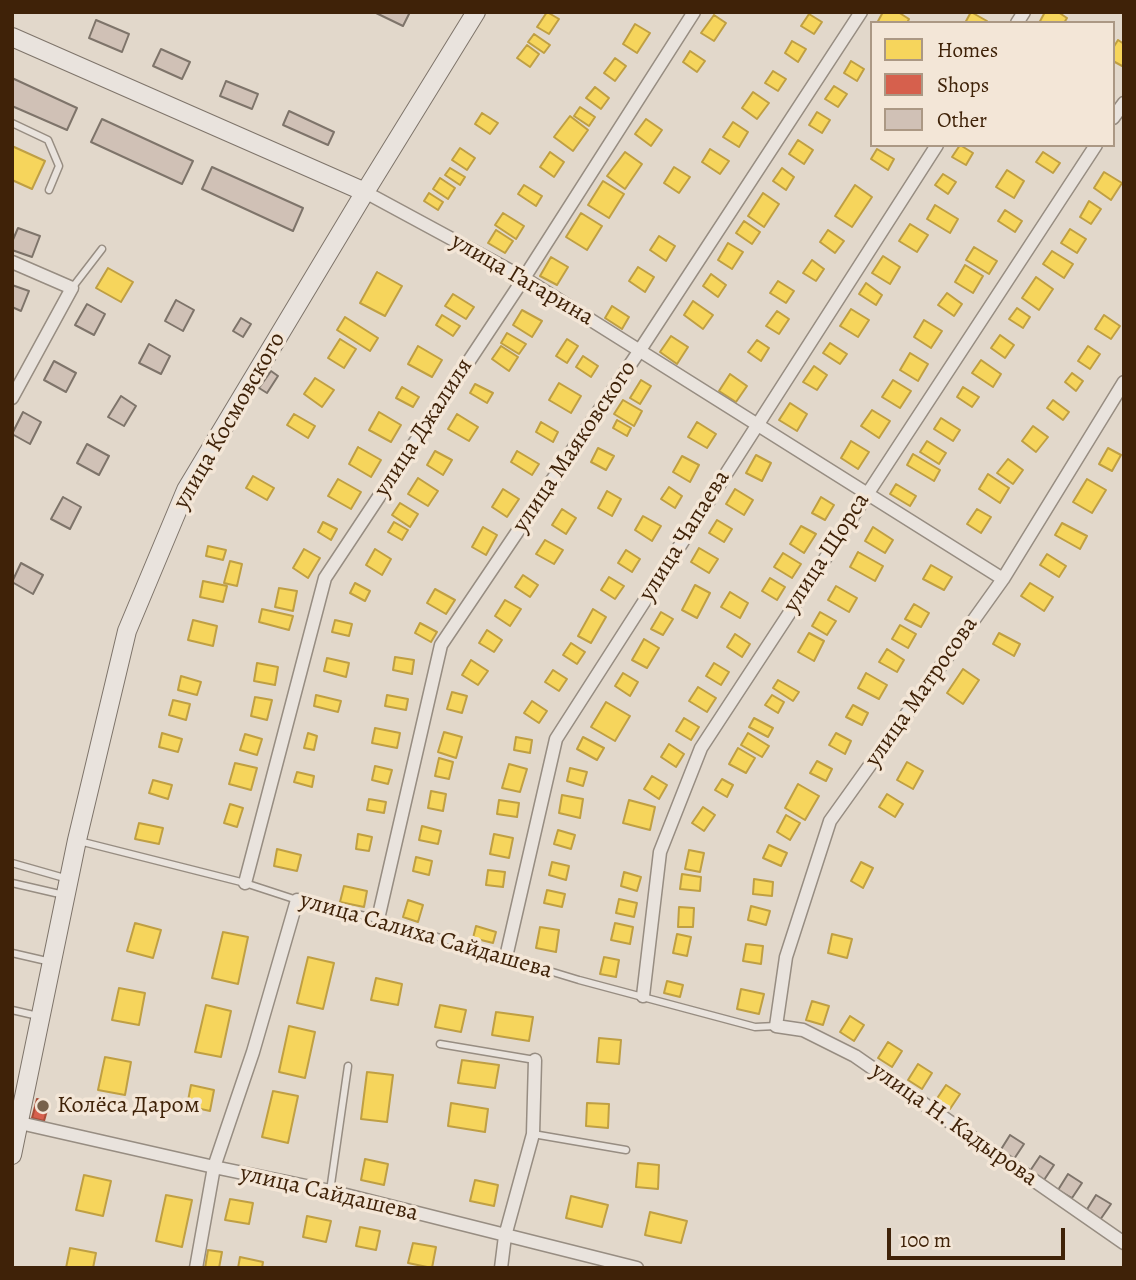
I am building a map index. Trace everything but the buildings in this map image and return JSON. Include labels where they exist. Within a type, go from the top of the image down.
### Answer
[{"type":"main road","name":"улица Космовского","points":[[12,1156],[16,1122],[42,1017],[77,841],[127,631],[186,490],[476,12]]},
{"type":"main road","name":"улица Гагарина","points":[[12,37],[365,192]]},
{"type":"street","name":"улица Джалиля","points":[[245,883],[325,578],[524,278],[694,12]]},
{"type":"street","name":"улица Маяковского","points":[[378,919],[441,645],[640,351],[861,12]]},
{"type":"street","name":"улица Чапаева","points":[[506,957],[556,739],[936,147]]},
{"type":"street","name":"улица Щорса","points":[[643,996],[660,852],[701,748],[1095,147]]},
{"type":"street","name":"улица Гагарина","points":[[365,192],[524,278],[1003,579]]},
{"type":"street","points":[[12,262],[72,288],[12,398]]},
{"type":"street","name":"улица Матросова","points":[[776,1026],[786,957],[830,821],[1003,579],[1124,382]]},
{"type":"street","points":[[195,1268],[214,1167],[253,1052],[298,900]]},
{"type":"street","name":"улица Н. Кадырова","points":[[776,1026],[803,1030],[855,1056],[1124,1243]]},
{"type":"street","points":[[501,1268],[505,1236],[533,1134],[535,1060]]},
{"type":"street","name":"улица Сайдашева","points":[[16,1122],[330,1191],[637,1268]]},
{"type":"lane","points":[[12,123],[48,140],[59,166],[49,190]]},
{"type":"lane","points":[[72,288],[102,249]]},
{"type":"lane","name":"улица Салиха Сайдашева","points":[[77,841],[378,919],[579,980],[755,1027],[776,1026]]},
{"type":"lane","points":[[12,863],[68,888]]},
{"type":"lane","points":[[12,883],[68,888]]},
{"type":"lane","points":[[12,953],[53,962]]},
{"type":"lane","points":[[12,1010],[42,1017]]},
{"type":"lane","points":[[440,1044],[535,1060]]},
{"type":"lane","points":[[330,1191],[348,1066]]},
{"type":"lane","points":[[533,1134],[626,1150]]},
{"type":"place","name":"Колёса Даром","points":[[43,1106]]}]
